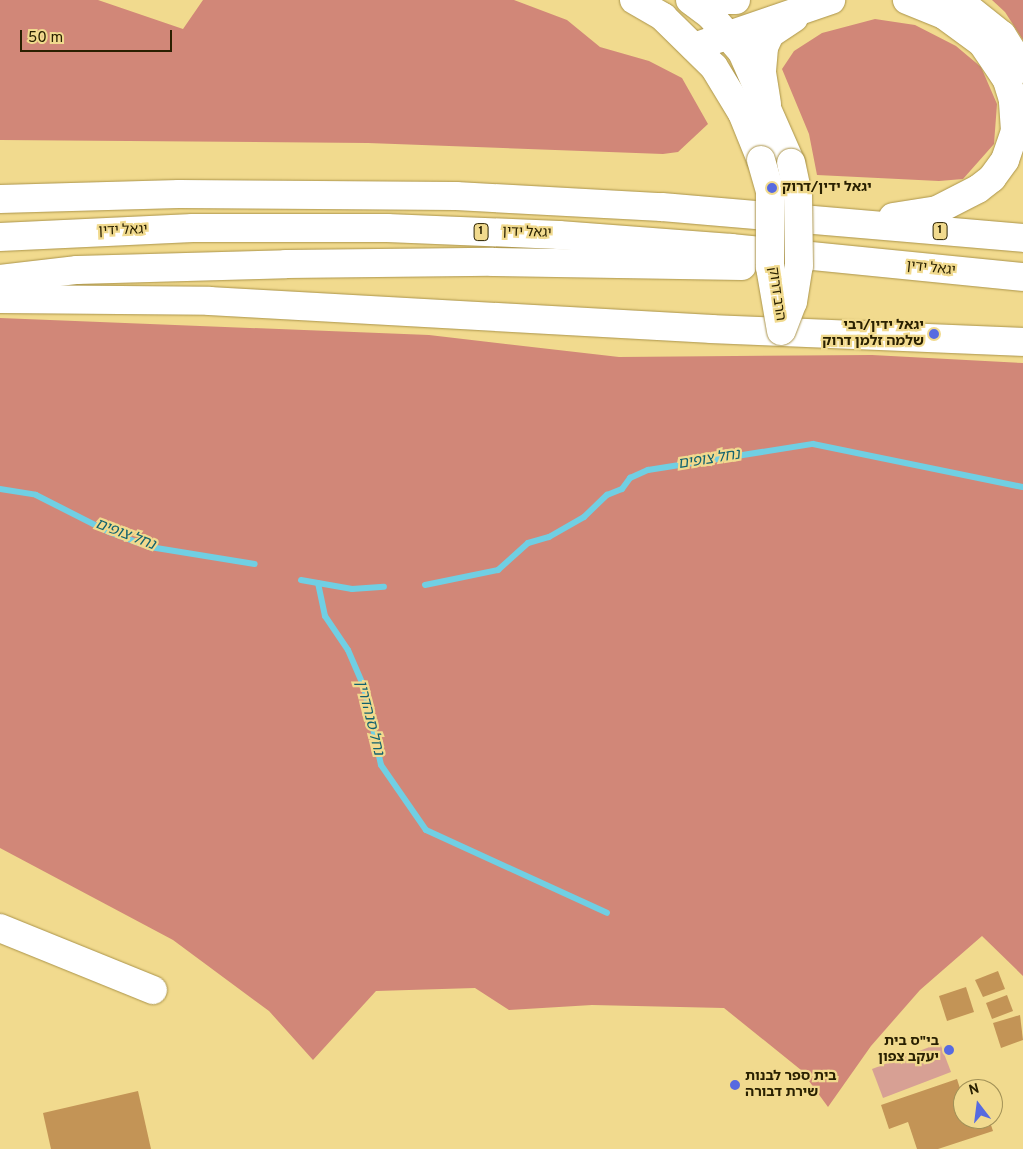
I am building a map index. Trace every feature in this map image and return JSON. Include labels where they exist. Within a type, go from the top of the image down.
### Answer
[{"type":"main road","name":"הרב דרוק","points":[[634,0],[663,17],[714,67],[729,89],[762,160],[770,191],[770,267],[781,331]]},
{"type":"main road","name":"הרב דרוק","points":[[690,0],[730,36],[742,52],[767,104],[791,163],[798,195],[800,266],[793,302],[781,331]]},
{"type":"main road","points":[[704,0],[736,0]]},
{"type":"main road","points":[[857,224],[937,210],[961,198],[992,178],[1012,144],[1015,131],[1013,100],[996,60],[964,28],[929,8],[907,0]]},
{"type":"main road","points":[[958,0],[1002,35],[1023,69]]},
{"type":"main road","points":[[694,47],[730,36],[822,2]]},
{"type":"main road","points":[[767,104],[762,71],[764,47],[770,34],[822,2]]},
{"type":"main road","name":"1","points":[[0,199],[188,194],[456,196],[662,207],[1023,238]]},
{"type":"main road","name":"יגאל ידין","points":[[0,236],[193,228],[387,228],[559,235],[713,246],[1023,277]]},
{"type":"main road","points":[[0,279],[77,270],[483,262],[961,272]]},
{"type":"main road","points":[[0,299],[209,301],[1023,342]]},
{"type":"main road","points":[[0,928],[153,990]]},
{"type":"shaded area","points":[[0,0],[98,0],[183,29],[203,0],[514,0],[567,20],[600,47],[649,61],[682,78],[708,124],[678,152],[663,154],[368,143],[0,140]]},
{"type":"shaded area","points":[[992,0],[1023,0],[1023,40],[1005,12]]},
{"type":"shaded area","points":[[875,19],[915,25],[956,46],[981,67],[997,104],[994,144],[963,179],[939,181],[817,175],[809,134],[782,69],[794,51],[822,33]]},
{"type":"shaded area","points":[[0,318],[429,335],[619,357],[872,355],[1023,363],[1023,976],[982,936],[920,990],[871,1046],[828,1107],[801,1070],[724,1008],[592,1005],[509,1010],[475,988],[376,991],[313,1060],[269,1011],[173,940],[0,848]]},
{"type":"shaded area","points":[[940,1043],[951,1072],[883,1098],[872,1069]]},
{"type":"building","points":[[998,971],[1005,989],[983,997],[975,980]]},
{"type":"building","points":[[966,987],[974,1012],[947,1021],[939,996]]},
{"type":"building","points":[[1007,995],[1013,1011],[992,1019],[986,1003]]},
{"type":"building","points":[[1020,1015],[1023,1040],[1001,1048],[993,1023]]},
{"type":"building","points":[[953,1080],[953,1129],[992,1129],[993,1131],[938,1149],[917,1149],[908,1122],[889,1129],[881,1105]]},
{"type":"building","points":[[138,1091],[151,1149],[51,1149],[43,1113]]},
{"type":"waterway","name":"נחל צופים","points":[[425,585],[498,570],[528,543],[549,537],[584,517],[607,495],[622,489],[630,478],[648,470],[813,444],[1023,487]]},
{"type":"waterway","name":"נחל צופים","points":[[0,489],[36,495],[109,532],[150,547],[255,564]]},
{"type":"waterway","name":"נחל צופים","points":[[301,580],[352,589],[384,587]]},
{"type":"waterway","name":"נחל סנהדרין","points":[[318,583],[325,616],[348,650],[364,687],[381,765],[426,830],[607,913]]},
{"type":"place","name":"יגאל ידין/דרוק","points":[[772,188]]},
{"type":"place","name":"יגאל ידין/רבי שלמה זלמן דרוק","points":[[934,334]]},
{"type":"place","name":"בי\"ס בית יעקב צפון","points":[[949,1050]]},
{"type":"place","name":"בית ספר לבנות שירת דבורה","points":[[735,1085]]}]
